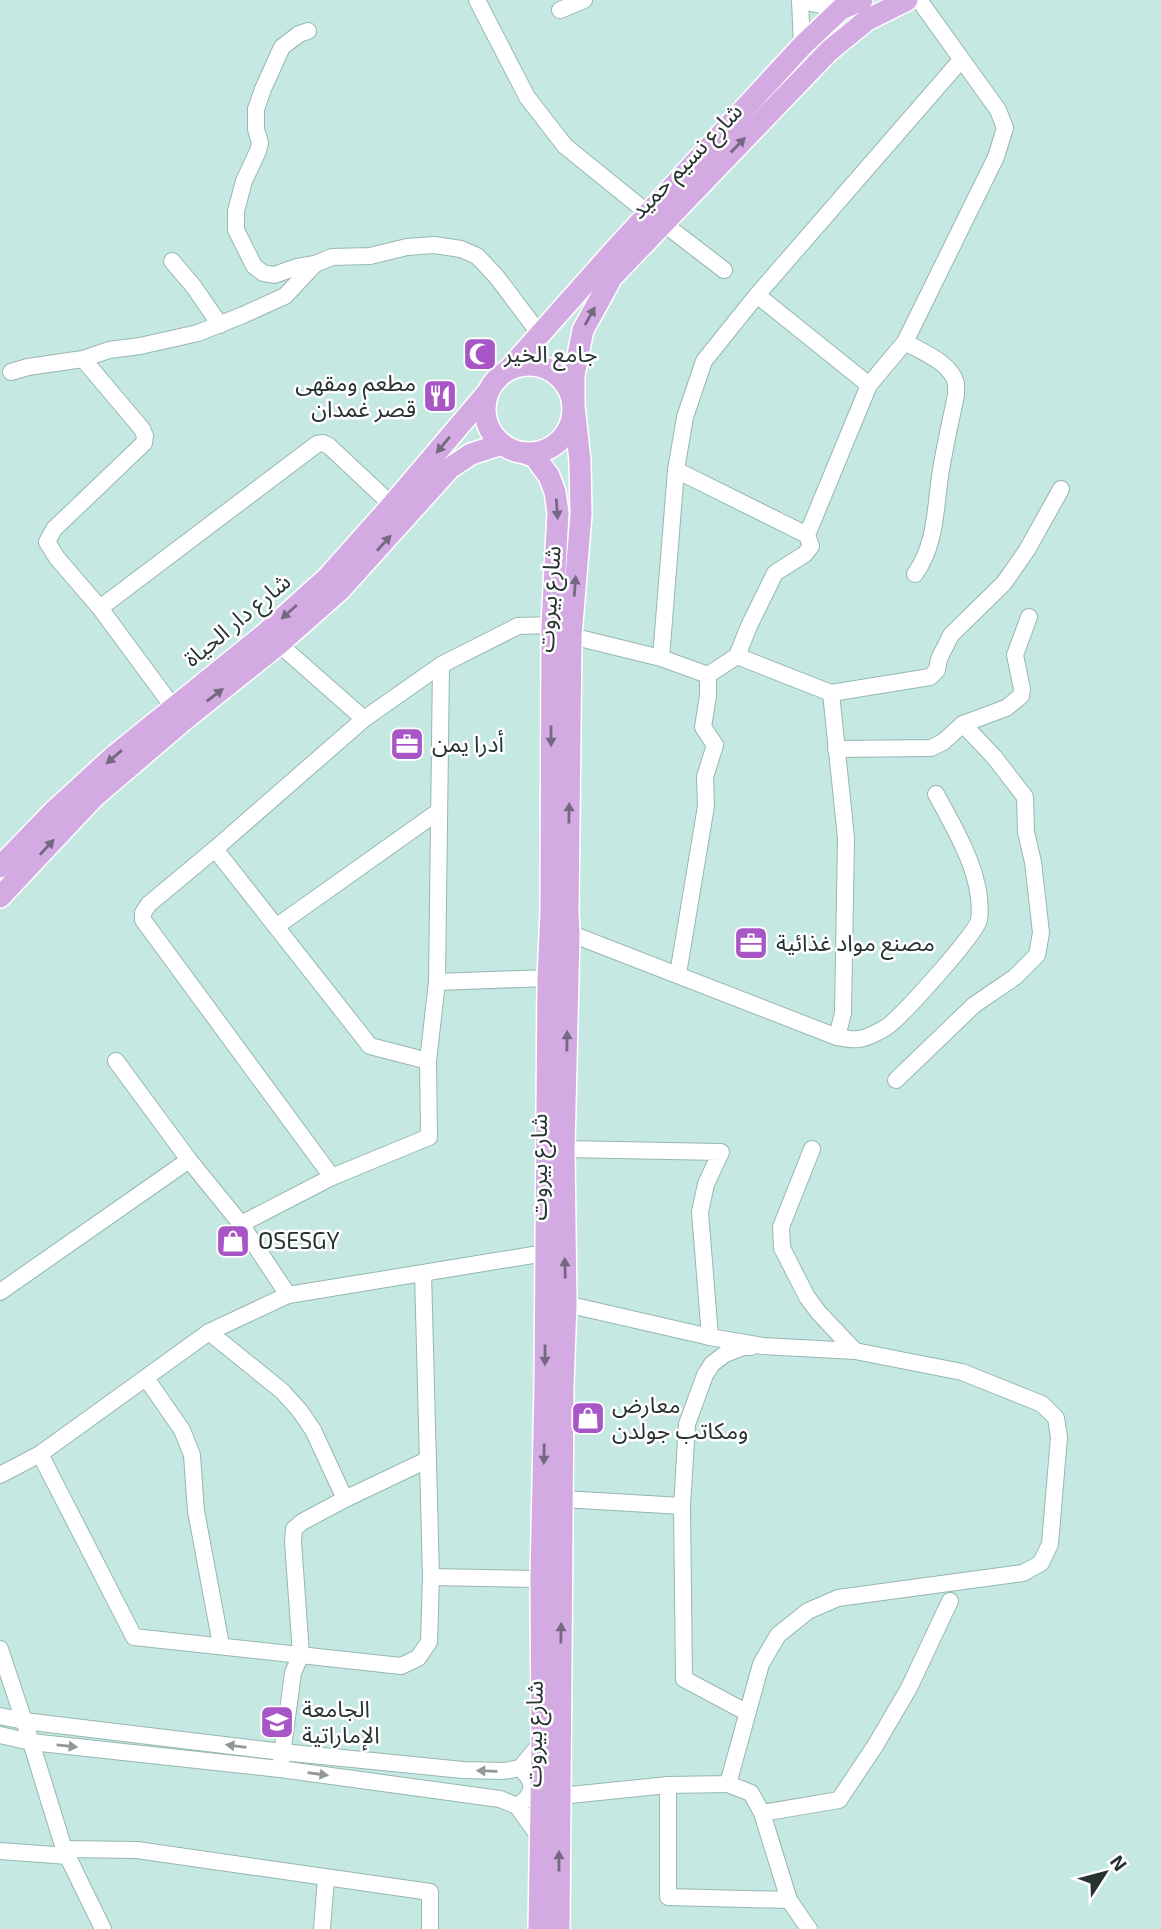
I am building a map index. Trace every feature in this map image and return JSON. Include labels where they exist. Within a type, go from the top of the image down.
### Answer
[{"type":"main road","name":"شارع نسيم حميد","points":[[574,406],[574,375],[583,330],[612,277],[656,219],[802,46],[846,5],[862,0]]},
{"type":"main road","name":"شارع نسيم حميد","points":[[510,369],[539,333],[829,51],[867,20],[907,0]]},
{"type":"main road","points":[[523,364],[538,365],[551,370],[563,380],[574,406],[565,435],[554,446],[540,452],[525,453],[502,444],[492,434],[486,421],[487,393],[500,374],[523,364]]},
{"type":"main road","name":"شارع دار الحياة","points":[[0,897],[94,797],[273,639],[487,393]]},
{"type":"main road","name":"شارع بيروت","points":[[539,1929],[541,1579],[554,1386],[566,1304],[563,919],[571,636],[581,506],[580,461],[574,406]]},
{"type":"main road","name":"شارع دار الحياة","points":[[0,867],[54,811],[173,707],[340,590],[450,468],[471,454],[502,444]]},
{"type":"main road","name":"شارع بيروت","points":[[525,453],[535,457],[549,476],[558,513],[552,625],[563,919],[548,978],[545,1253],[563,1499],[559,1929]]},
{"type":"street","points":[[477,0],[527,97],[565,146],[724,270]]},
{"type":"street","points":[[561,10],[583,0]]},
{"type":"street","points":[[802,46],[800,0],[846,5]]},
{"type":"street","points":[[708,675],[737,656],[775,573],[805,554],[811,546],[807,535],[869,385],[905,342],[996,157],[1005,128],[998,110],[919,0]]},
{"type":"street","points":[[308,31],[299,34],[282,47],[262,89],[256,110],[256,129],[260,143],[244,181],[236,211],[236,230],[254,266],[262,273],[274,275],[332,257],[370,256],[407,247],[434,245],[461,249],[477,256],[496,276],[539,333]]},
{"type":"street","points":[[661,658],[676,470],[685,417],[704,361],[757,295],[961,60]]},
{"type":"street","points":[[172,261],[220,324]]},
{"type":"street","points":[[11,372],[198,333],[285,296],[315,264]]},
{"type":"street","points":[[757,295],[869,385]]},
{"type":"street","points":[[905,342],[935,359],[949,371],[956,383],[930,548],[915,574]]},
{"type":"street","points":[[83,359],[142,429],[144,443],[54,529],[47,542],[173,707]]},
{"type":"street","points":[[100,608],[317,444],[328,446],[392,505]]},
{"type":"street","points":[[676,470],[807,535]]},
{"type":"street","points":[[737,656],[831,693],[930,677],[937,670],[939,659],[951,635],[1004,583],[1027,550],[1061,489]]},
{"type":"street","points":[[836,750],[931,748],[943,742],[963,724],[1006,708],[1021,696],[1015,655],[1029,617]]},
{"type":"street","points":[[332,1177],[143,920],[143,913],[149,904],[364,719],[441,665],[518,626],[552,625]]},
{"type":"street","points":[[571,636],[661,658],[708,675]]},
{"type":"street","points":[[273,639],[364,719]]},
{"type":"street","points":[[241,1224],[332,1177],[429,1137],[428,1060],[437,982],[441,665]]},
{"type":"street","points":[[678,974],[706,806],[705,776],[715,745],[704,727],[708,675]]},
{"type":"street","points":[[831,693],[846,838],[843,1013],[837,1037]]},
{"type":"street","points":[[896,1080],[974,1005],[1015,978],[1037,955],[1041,933],[1033,862],[1026,832],[1025,797],[995,758],[963,724]]},
{"type":"street","points":[[563,919],[678,974],[837,1037],[860,1039],[888,1026],[919,995],[979,922],[978,892],[966,849],[936,794]]},
{"type":"street","points":[[277,926],[439,811]]},
{"type":"street","points":[[215,849],[370,1046],[428,1060]]},
{"type":"street","points":[[437,982],[548,978]]},
{"type":"street","points":[[116,1061],[189,1160],[241,1224],[288,1295]]},
{"type":"street","points":[[564,1149],[721,1152],[706,1184],[700,1212],[710,1337]]},
{"type":"street","points":[[812,1149],[781,1227],[782,1248],[807,1297],[855,1350]]},
{"type":"street","points":[[0,1292],[189,1160]]},
{"type":"street","points":[[0,1475],[40,1454],[209,1332],[288,1295],[545,1253]]},
{"type":"street","points":[[40,1454],[134,1637],[401,1665],[418,1658],[429,1642],[431,1577],[423,1273]]},
{"type":"street","points":[[566,1304],[710,1337],[763,1346]]},
{"type":"street","points":[[209,1332],[282,1391],[300,1411],[313,1430],[345,1499]]},
{"type":"street","points":[[728,1784],[761,1664],[778,1635],[808,1611],[838,1598],[1023,1573],[1041,1563],[1050,1544],[1059,1437],[1056,1418],[1042,1404],[961,1372],[855,1350],[743,1347],[725,1354],[712,1364],[705,1375],[687,1424],[682,1506],[684,1679],[746,1712]]},
{"type":"street","points":[[146,1378],[182,1430],[192,1455],[196,1511],[221,1645]]},
{"type":"street","points":[[280,1769],[293,1673],[301,1654],[294,1530],[302,1522],[345,1499],[427,1460]]},
{"type":"street","points":[[563,1499],[682,1506]]},
{"type":"street","points":[[431,1577],[541,1579]]},
{"type":"street","points":[[762,1813],[839,1800],[909,1688],[950,1601]]},
{"type":"street","points":[[0,1650],[66,1852],[103,1929]]},
{"type":"street","points":[[0,1716],[282,1752],[463,1770],[504,1771],[520,1768],[542,1742]]},
{"type":"street","points":[[0,1735],[32,1742],[280,1769],[500,1800],[517,1806],[540,1838]]},
{"type":"street","points":[[517,1806],[528,1799],[532,1786],[520,1768]]},
{"type":"street","points":[[560,1796],[668,1785],[728,1784],[751,1793],[762,1813],[789,1900],[810,1929]]},
{"type":"street","points":[[668,1785],[668,1897],[789,1900]]},
{"type":"street","points":[[0,1851],[137,1850],[430,1892],[430,1929]]},
{"type":"street","points":[[322,1929],[326,1878]]},
{"type":"place","name":"جامع الخير","points":[[480,354]]},
{"type":"place","name":"مطعم ومقهى قصر غمدان","points":[[440,396]]},
{"type":"place","name":"أدرا يمن","points":[[407,744]]},
{"type":"place","name":"مصنع مواد غذائية","points":[[751,943]]},
{"type":"place","name":"OSESGY","points":[[233,1241]]},
{"type":"place","name":"معارض ومكاتب جولدن","points":[[588,1418]]},
{"type":"place","name":"الجامعة الإماراتية","points":[[277,1722]]}]
